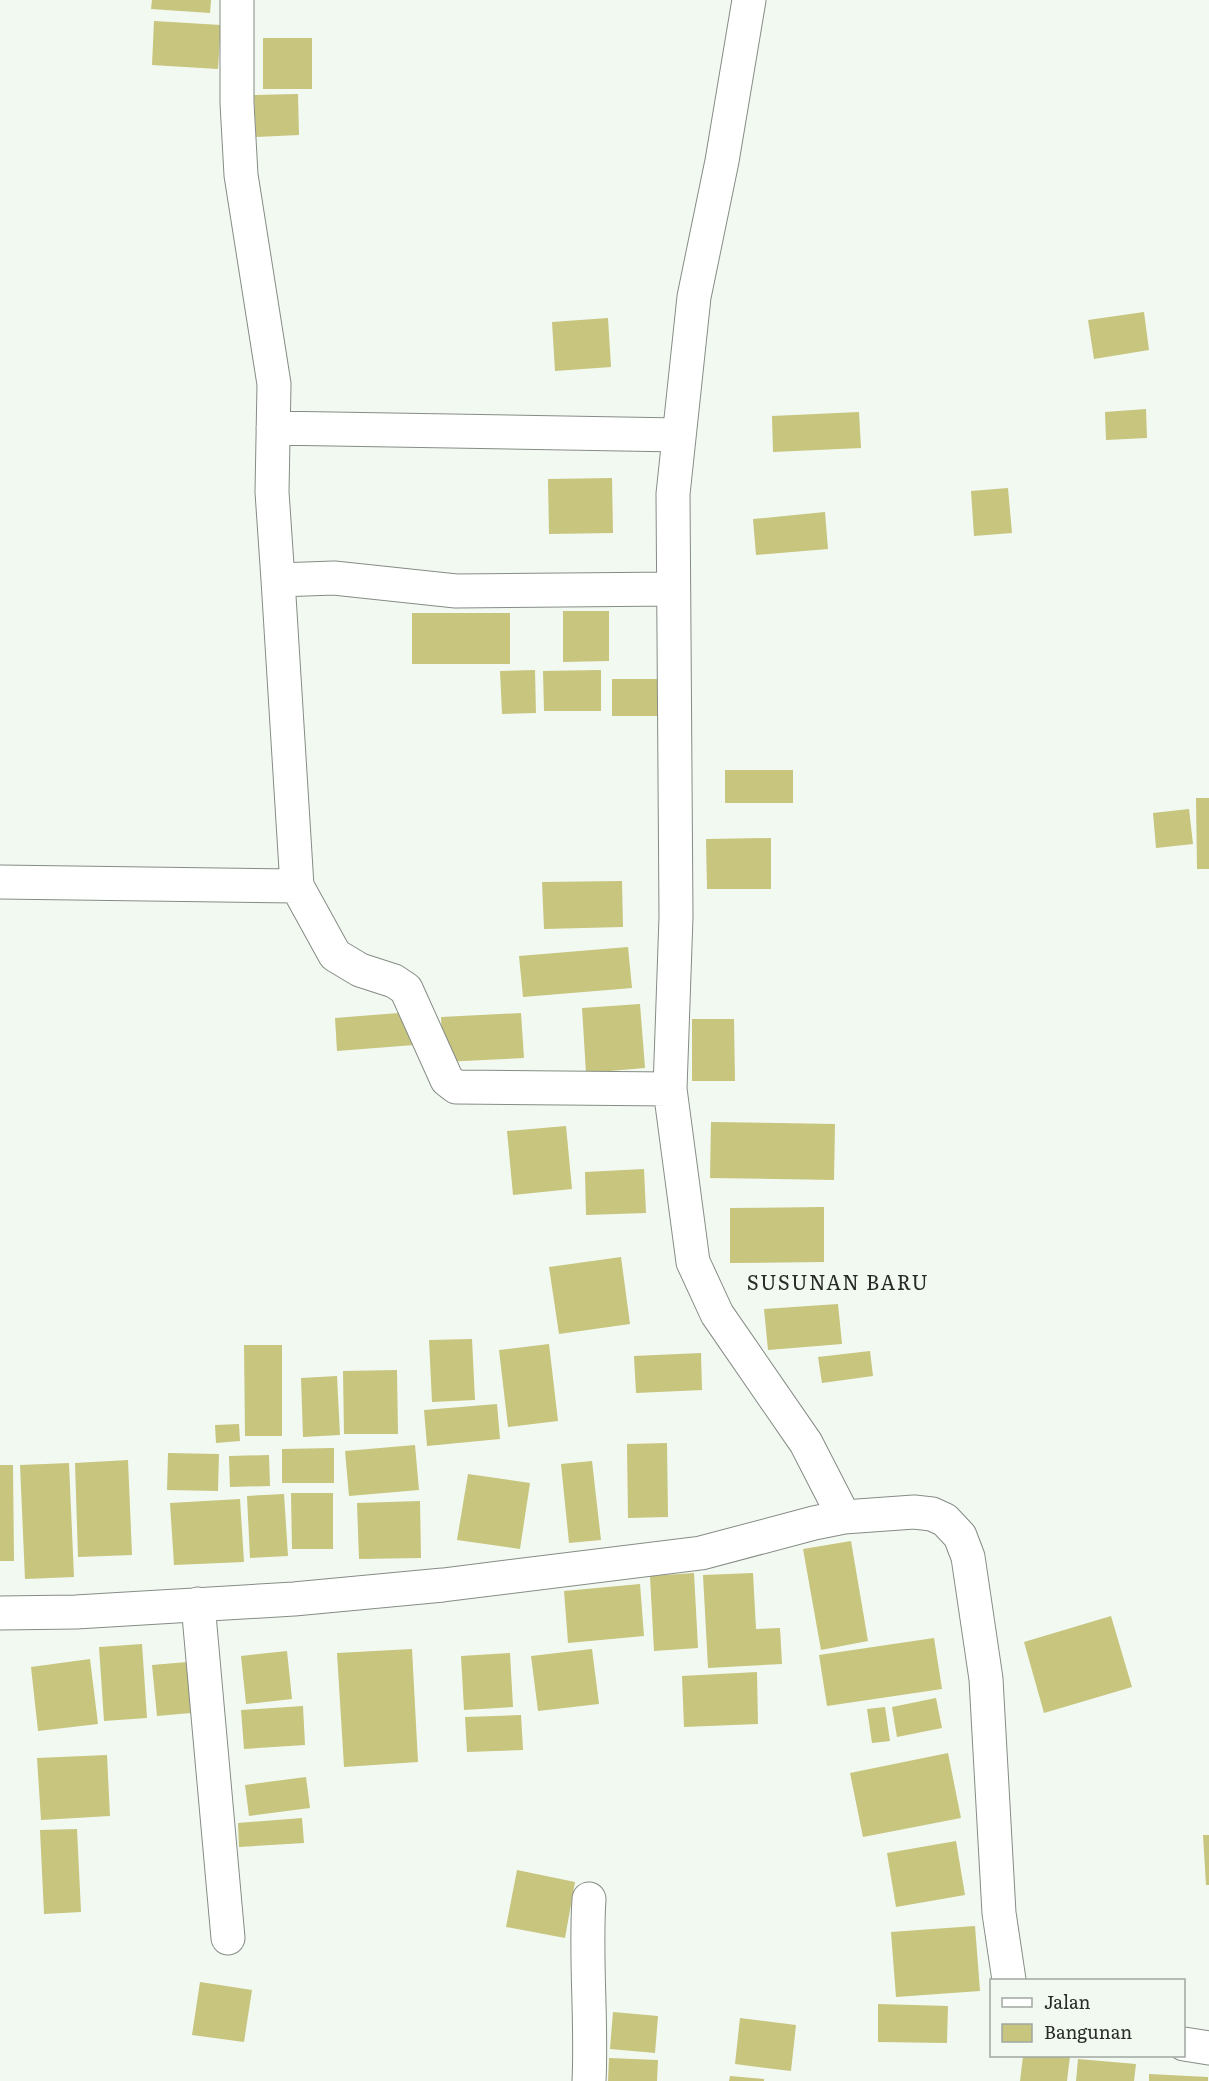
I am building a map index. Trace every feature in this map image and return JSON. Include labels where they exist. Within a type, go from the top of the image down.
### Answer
[{"type":"street","points":[[237,0],[237,103],[241,175],[274,384],[272,492],[297,886],[335,955],[360,970],[394,981],[406,989],[450,1084],[456,1087],[670,1089]]},
{"type":"street","points":[[749,0],[722,161],[694,297],[673,494],[676,917],[670,1089],[693,1262],[717,1314],[806,1443],[844,1517]]},
{"type":"street","points":[[273,428],[679,435]]},
{"type":"street","points":[[278,580],[334,578],[456,591],[673,589]]},
{"type":"street","points":[[0,882],[297,886]]},
{"type":"street","points":[[0,1613],[76,1612],[294,1599],[611,1566],[701,1553],[844,1517],[914,1512],[932,1514],[945,1520],[960,1536],[968,1557],[986,1679],[999,1913],[1009,1979]]},
{"type":"street","points":[[198,1604],[228,1938]]},
{"type":"street","points":[[589,1899],[586,1940],[590,1977],[589,2081]]},
{"type":"street","points":[[1185,2044],[1209,2048]]},
{"type":"building","points":[[152,0],[211,0],[210,13],[151,9]]},
{"type":"building","points":[[154,21],[221,25],[218,69],[152,65]]},
{"type":"building","points":[[263,38],[312,38],[312,89],[263,89]]},
{"type":"building","points":[[298,94],[299,135],[256,137],[254,95]]},
{"type":"building","points":[[1144,312],[1149,350],[1094,359],[1088,320]]},
{"type":"building","points":[[608,318],[611,367],[555,371],[552,322]]},
{"type":"building","points":[[1146,409],[1147,438],[1106,440],[1105,412]]},
{"type":"building","points":[[859,412],[861,448],[773,452],[772,416]]},
{"type":"building","points":[[612,478],[613,533],[549,534],[548,479]]},
{"type":"building","points":[[1008,488],[1012,533],[974,536],[971,491]]},
{"type":"building","points":[[825,512],[828,549],[756,555],[753,519]]},
{"type":"building","points":[[563,611],[609,611],[609,661],[563,662]]},
{"type":"building","points":[[412,613],[510,613],[510,664],[412,664]]},
{"type":"building","points":[[535,670],[536,713],[502,714],[500,671]]},
{"type":"building","points":[[601,670],[601,711],[544,711],[543,671]]},
{"type":"building","points":[[612,679],[663,679],[663,716],[612,716]]},
{"type":"building","points":[[725,770],[793,770],[793,803],[725,803]]},
{"type":"building","points":[[1196,798],[1209,798],[1209,869],[1197,869]]},
{"type":"building","points":[[1189,809],[1193,844],[1156,848],[1153,813]]},
{"type":"building","points":[[771,838],[771,889],[707,889],[706,839]]},
{"type":"building","points":[[622,881],[623,927],[544,929],[542,882]]},
{"type":"building","points":[[628,947],[632,988],[523,997],[519,956]]},
{"type":"building","points":[[640,1004],[645,1068],[586,1073],[582,1008]]},
{"type":"building","points":[[411,1012],[414,1045],[337,1051],[335,1018]]},
{"type":"building","points":[[521,1013],[524,1058],[443,1062],[441,1017]]},
{"type":"building","points":[[692,1019],[734,1019],[735,1081],[692,1081]]},
{"type":"building","points":[[711,1122],[835,1124],[834,1180],[710,1178]]},
{"type":"building","points":[[566,1126],[572,1189],[513,1195],[507,1131]]},
{"type":"building","points":[[644,1169],[646,1213],[586,1215],[585,1172]]},
{"type":"building","points":[[824,1207],[824,1262],[730,1263],[730,1208]]},
{"type":"building","points":[[621,1257],[630,1324],[559,1334],[549,1267]]},
{"type":"building","points":[[838,1304],[842,1344],[768,1350],[764,1309]]},
{"type":"building","points":[[472,1339],[475,1400],[432,1402],[429,1340]]},
{"type":"building","points":[[549,1344],[558,1421],[508,1427],[499,1350]]},
{"type":"building","points":[[244,1345],[282,1345],[282,1436],[245,1436]]},
{"type":"building","points":[[870,1351],[873,1376],[822,1383],[818,1357]]},
{"type":"building","points":[[701,1353],[702,1390],[636,1393],[634,1356]]},
{"type":"building","points":[[397,1370],[398,1434],[344,1434],[343,1371]]},
{"type":"building","points":[[337,1376],[340,1435],[303,1437],[301,1378]]},
{"type":"building","points":[[497,1404],[500,1439],[427,1446],[424,1410]]},
{"type":"building","points":[[239,1424],[240,1441],[216,1443],[215,1425]]},
{"type":"building","points":[[667,1443],[668,1517],[628,1518],[627,1444]]},
{"type":"building","points":[[415,1445],[419,1490],[349,1496],[345,1451]]},
{"type":"building","points":[[334,1448],[334,1483],[282,1483],[282,1449]]},
{"type":"building","points":[[168,1453],[219,1454],[218,1491],[167,1490]]},
{"type":"building","points":[[269,1455],[270,1486],[230,1487],[229,1456]]},
{"type":"building","points":[[128,1460],[132,1555],[78,1557],[75,1463]]},
{"type":"building","points":[[592,1461],[601,1540],[569,1543],[561,1464]]},
{"type":"building","points":[[69,1463],[74,1577],[25,1579],[20,1465]]},
{"type":"building","points":[[0,1465],[13,1465],[14,1561],[0,1561]]},
{"type":"building","points":[[468,1474],[530,1483],[520,1549],[457,1540]]},
{"type":"building","points":[[291,1493],[333,1493],[333,1549],[292,1549]]},
{"type":"building","points":[[284,1494],[288,1556],[250,1558],[247,1496]]},
{"type":"building","points":[[240,1499],[244,1562],[174,1565],[170,1503]]},
{"type":"building","points":[[420,1501],[421,1558],[359,1559],[357,1503]]},
{"type":"building","points":[[851,1541],[868,1641],[821,1650],[803,1549]]},
{"type":"building","points":[[694,1573],[698,1648],[654,1651],[650,1576]]},
{"type":"building","points":[[753,1573],[756,1629],[780,1628],[782,1664],[708,1668],[703,1575]]},
{"type":"building","points":[[640,1584],[644,1636],[568,1643],[564,1591]]},
{"type":"building","points":[[1111,1616],[1132,1687],[1044,1713],[1024,1642]]},
{"type":"building","points":[[934,1638],[942,1689],[827,1706],[819,1655]]},
{"type":"building","points":[[142,1644],[147,1718],[104,1721],[99,1647]]},
{"type":"building","points":[[412,1649],[418,1762],[344,1767],[337,1653]]},
{"type":"building","points":[[592,1649],[599,1704],[538,1711],[531,1656]]},
{"type":"building","points":[[287,1651],[292,1699],[246,1704],[241,1656]]},
{"type":"building","points":[[510,1653],[513,1707],[464,1710],[461,1656]]},
{"type":"building","points":[[90,1659],[98,1724],[38,1731],[31,1667]]},
{"type":"building","points":[[187,1662],[191,1713],[157,1716],[152,1665]]},
{"type":"building","points":[[757,1672],[758,1724],[684,1727],[682,1676]]},
{"type":"building","points":[[936,1698],[942,1728],[897,1737],[892,1707]]},
{"type":"building","points":[[303,1706],[305,1745],[244,1749],[241,1710]]},
{"type":"building","points":[[885,1707],[890,1741],[872,1743],[867,1709]]},
{"type":"building","points":[[521,1715],[523,1750],[467,1752],[465,1717]]},
{"type":"building","points":[[948,1753],[961,1818],[863,1837],[850,1773]]},
{"type":"building","points":[[107,1755],[110,1816],[41,1820],[37,1758]]},
{"type":"building","points":[[306,1777],[310,1808],[249,1816],[245,1785]]},
{"type":"building","points":[[302,1818],[304,1843],[239,1847],[238,1823]]},
{"type":"building","points":[[77,1829],[81,1912],[44,1914],[40,1830]]},
{"type":"building","points":[[1203,1835],[1209,1835],[1209,1885],[1206,1885]]},
{"type":"building","points":[[956,1841],[965,1895],[896,1907],[887,1853]]},
{"type":"building","points":[[517,1870],[575,1882],[565,1938],[506,1927]]},
{"type":"building","points":[[975,1926],[980,1991],[896,1997],[891,1932]]},
{"type":"building","points":[[200,1982],[252,1990],[244,2042],[192,2035]]},
{"type":"building","points":[[878,2004],[948,2006],[947,2043],[878,2042]]},
{"type":"building","points":[[613,2012],[658,2016],[655,2053],[610,2049]]},
{"type":"building","points":[[740,2018],[796,2025],[791,2071],[735,2064]]},
{"type":"building","points":[[1023,2057],[1070,2057],[1067,2081],[1020,2081]]},
{"type":"building","points":[[609,2058],[658,2060],[657,2081],[608,2081]]},
{"type":"building","points":[[1078,2059],[1136,2064],[1134,2081],[1076,2081]]},
{"type":"building","points":[[1149,2074],[1208,2077],[1208,2081],[1149,2081]]},
{"type":"building","points":[[730,2076],[764,2079],[764,2081],[729,2081]]},
{"type":"district","name":"SUSUNAN BARU","points":[[838,1281]]}]
